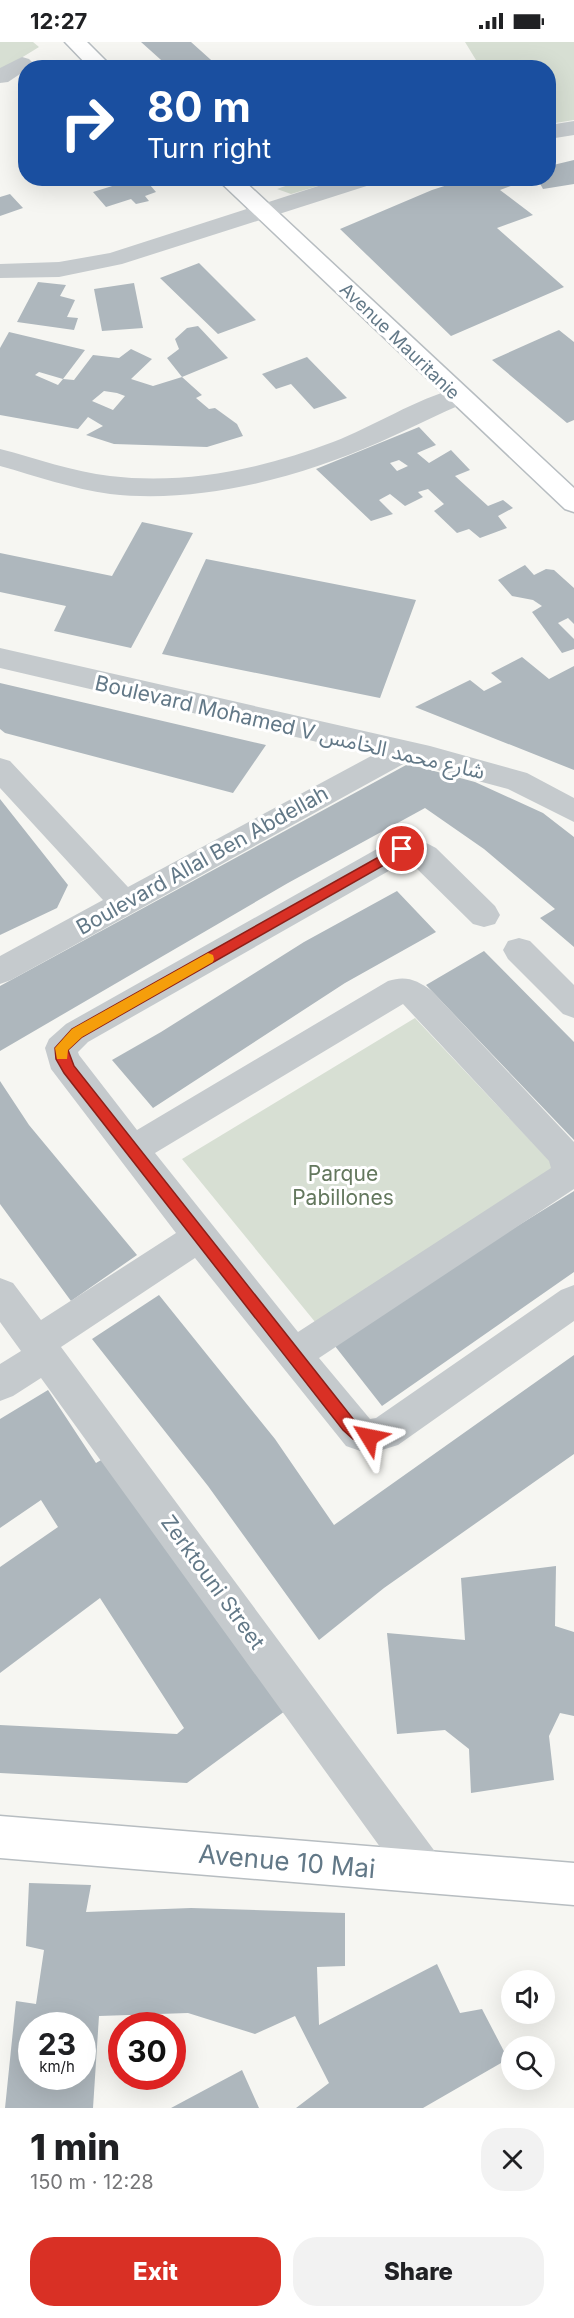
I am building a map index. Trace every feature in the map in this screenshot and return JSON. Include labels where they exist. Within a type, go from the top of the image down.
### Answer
[{"type":"street","points":[[75,42],[94,60]]},
{"type":"street","points":[[0,77],[18,66]]},
{"type":"street","points":[[556,131],[574,128]]},
{"type":"street","name":"Avenue Mauritanie","points":[[236,186],[574,503]]},
{"type":"street","points":[[0,270],[55,271],[133,256],[343,186]]},
{"type":"street","points":[[0,457],[111,485],[177,487],[245,476],[323,455],[458,396]]},
{"type":"street","name":"Boulevard Mohamed V شارع محمد الخامس","points":[[0,658],[404,751],[517,782],[574,812]]},
{"type":"street","name":"Boulevard Allal Ben Abdellah","points":[[0,971],[404,751]]},
{"type":"street","points":[[0,769],[124,903]]},
{"type":"street","points":[[484,915],[425,855],[411,847],[402,849],[77,1033],[61,1048],[63,1059],[199,1237],[358,1434],[369,1437],[385,1433],[574,1301]]},
{"type":"street","points":[[519,950],[574,1005]]},
{"type":"street","points":[[132,1150],[399,990],[409,991],[422,1000],[562,1152],[569,1169],[565,1177],[293,1355]]},
{"type":"street","points":[[0,1384],[40,1350],[199,1237]]},
{"type":"street","name":"Zerktouni Street","points":[[0,1294],[424,1872]]},
{"type":"street","name":"Avenue 10 Mai","points":[[0,1837],[574,1884]]},
{"type":"green space","points":[[0,42],[33,42],[39,47],[0,71]]},
{"type":"green space","points":[[465,42],[574,42],[574,120],[556,123],[556,60],[476,60]]},
{"type":"green space","points":[[285,186],[318,186],[291,194],[277,189]]},
{"type":"green space","name":"Parque Pabillones","points":[[415,1018],[559,1171],[320,1328],[182,1159]]},
{"type":"building","points":[[141,42],[191,42],[211,60],[161,60]]},
{"type":"building","points":[[574,160],[574,184],[543,189],[541,186],[556,186],[556,164]]},
{"type":"building","points":[[112,186],[151,186],[156,192],[145,196],[149,201],[136,204],[131,199],[106,207],[93,192]]},
{"type":"building","points":[[444,186],[511,186],[500,190],[533,215],[497,228],[564,287],[451,336],[340,229]]},
{"type":"building","points":[[10,194],[23,208],[0,216],[0,197]]},
{"type":"building","points":[[199,263],[256,320],[218,334],[160,278]]},
{"type":"building","points":[[38,282],[66,285],[60,296],[75,300],[67,317],[78,318],[74,330],[17,322]]},
{"type":"building","points":[[134,283],[143,328],[102,331],[94,289]]},
{"type":"building","points":[[198,326],[228,358],[182,377],[167,358],[179,349],[175,339],[187,328]]},
{"type":"building","points":[[559,330],[574,342],[574,420],[567,423],[492,360]]},
{"type":"building","points":[[9,332],[85,350],[63,379],[74,380],[93,355],[119,358],[131,349],[152,359],[131,379],[153,386],[182,377],[202,395],[196,398],[209,409],[215,408],[237,424],[243,436],[207,447],[114,444],[86,435],[103,426],[88,417],[78,429],[0,415],[0,348]],"holes":[[[39,372],[63,379],[58,385],[35,375]],[[104,391],[117,393],[125,396],[113,410],[92,401]]]},
{"type":"building","points":[[307,357],[347,398],[314,409],[291,384],[276,389],[262,374]]},
{"type":"building","points":[[419,427],[436,445],[417,453],[429,463],[451,450],[470,470],[455,476],[488,506],[503,500],[513,508],[498,516],[507,528],[480,538],[469,529],[457,533],[434,511],[444,504],[428,489],[418,492],[423,497],[405,506],[390,494],[379,500],[393,514],[371,521],[316,469]],"holes":[[[399,460],[408,466],[397,471],[390,463]]]},
{"type":"building","points":[[142,522],[193,533],[131,648],[54,631],[66,606],[0,592],[0,553],[112,576]]},
{"type":"building","points":[[206,559],[416,600],[380,698],[162,654]]},
{"type":"building","points":[[525,565],[534,575],[546,569],[554,570],[574,588],[574,624],[568,618],[558,623],[574,639],[574,649],[562,653],[532,612],[542,606],[533,600],[512,596],[498,580]]},
{"type":"building","points":[[522,657],[549,679],[574,666],[574,770],[415,707],[470,680],[484,691],[502,682],[491,673]]},
{"type":"building","points":[[0,683],[266,745],[233,793],[5,733],[0,729]]},
{"type":"building","points":[[408,764],[475,782],[543,813],[574,837],[574,947],[540,918],[555,909],[484,849],[425,808],[288,883],[0,1051],[0,986]]},
{"type":"building","points":[[0,799],[68,885],[57,908],[0,935]]},
{"type":"building","points":[[397,891],[436,932],[345,983],[153,1108],[112,1060],[161,1032],[304,942]]},
{"type":"building","points":[[484,951],[574,1042],[574,1140],[426,985]]},
{"type":"building","points":[[0,1081],[29,1125],[137,1255],[71,1301],[0,1204]]},
{"type":"building","points":[[574,1191],[574,1272],[382,1406],[331,1341]]},
{"type":"building","points":[[159,1295],[275,1439],[334,1525],[574,1355],[574,1454],[384,1588],[319,1640],[208,1486],[92,1339]]},
{"type":"building","points":[[48,1390],[96,1463],[108,1456],[285,1711],[187,1783],[0,1773],[0,1725],[177,1734],[184,1728],[100,1598],[0,1673],[0,1567],[58,1527],[41,1500],[0,1528],[0,1419]]},
{"type":"building","points":[[556,1566],[555,1626],[574,1632],[574,1716],[560,1713],[549,1736],[554,1780],[471,1793],[469,1749],[445,1730],[397,1734],[387,1633],[465,1640],[461,1578]]},
{"type":"building","points":[[29,1883],[91,1885],[86,1912],[191,1908],[345,1913],[345,1966],[317,1967],[319,2025],[437,1964],[460,2013],[482,2009],[501,2046],[501,2063],[423,2108],[296,2108],[329,2083],[295,2016],[255,2034],[186,2012],[108,2012],[108,2016],[99,2016],[96,2062],[96,2012],[18,2012],[18,2090],[94,2090],[93,2108],[5,2108],[16,2001],[36,2004],[44,1950],[26,1946]]},
{"type":"building","points":[[242,2070],[259,2108],[171,2108]]},
{"type":"slow traffic","points":[[62,1055],[61,1048],[77,1033],[208,959]]},
{"type":"route","points":[[369,1437],[358,1434],[349,1425],[212,1254],[69,1070],[63,1059],[61,1048],[77,1033],[402,849]]}]
